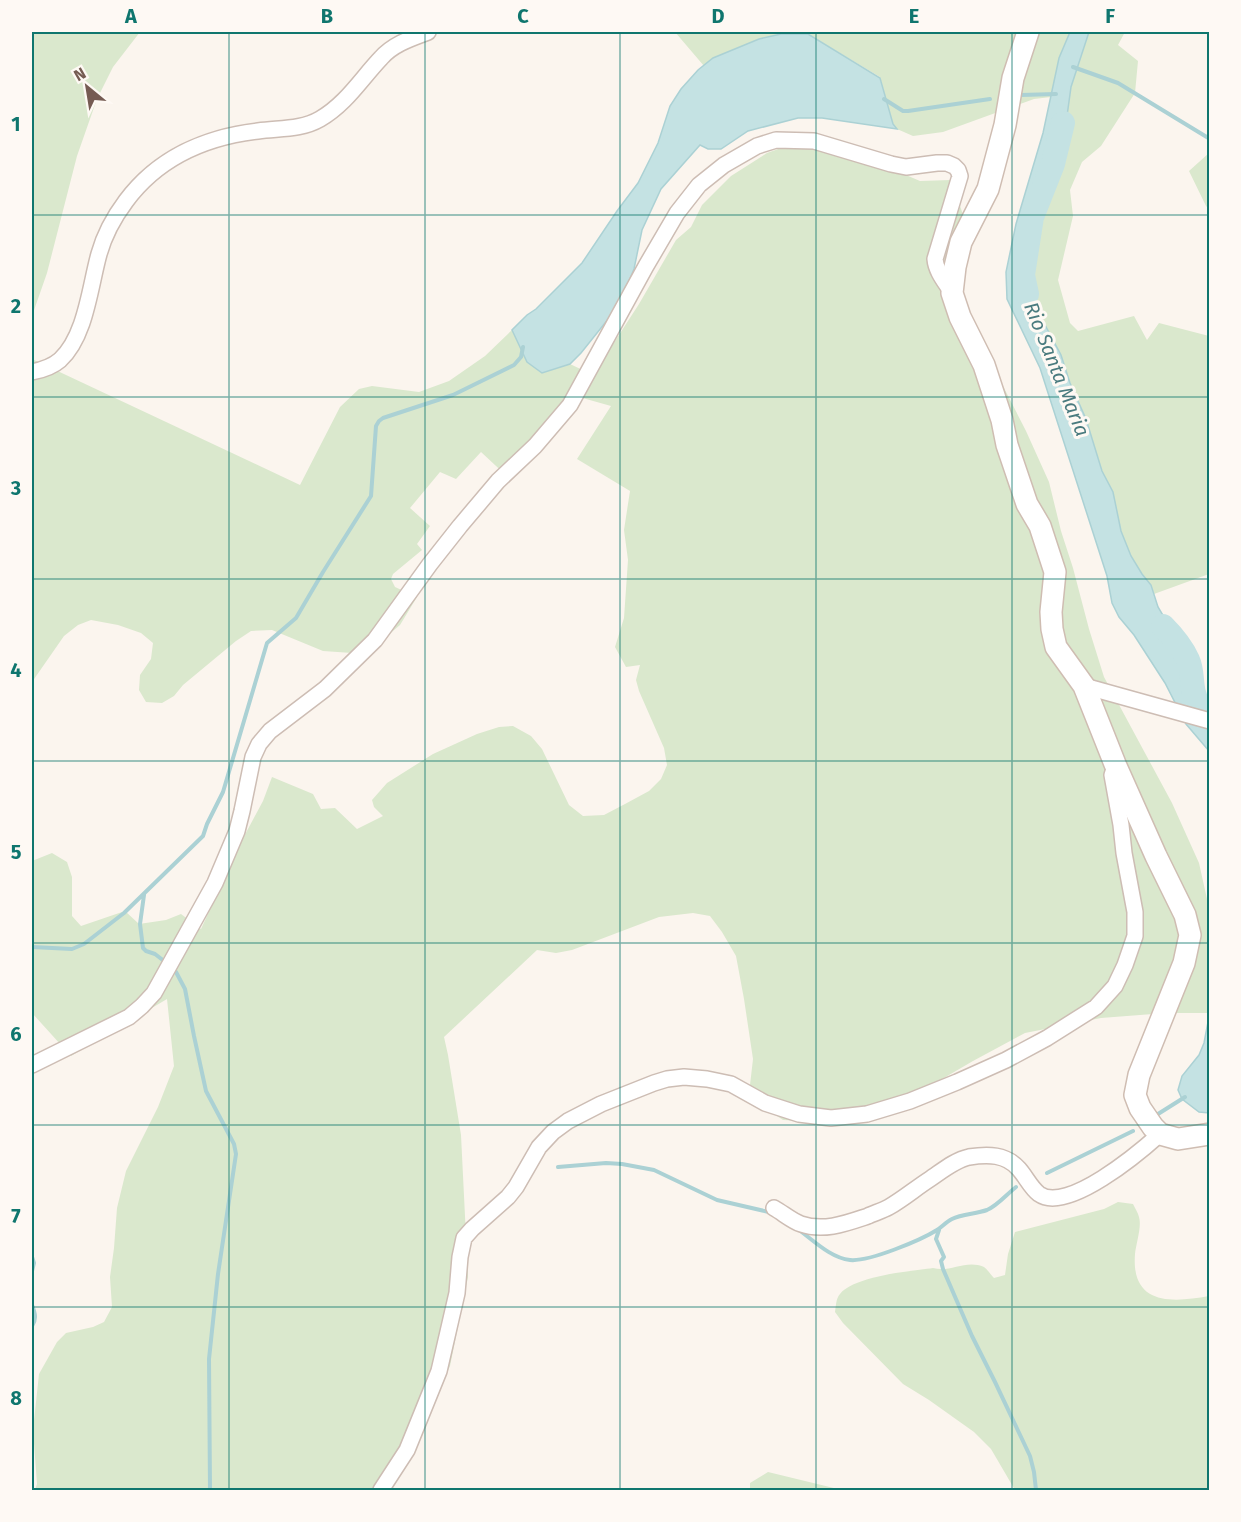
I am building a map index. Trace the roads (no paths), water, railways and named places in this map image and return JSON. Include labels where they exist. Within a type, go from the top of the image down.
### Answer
[{"type":"street","points":[[32,372],[46,369],[60,360],[74,343],[84,316],[100,252],[110,227],[125,202],[144,179],[171,158],[198,146],[231,135],[260,130],[289,129],[321,118],[344,102],[381,57],[392,48],[428,32]]},
{"type":"street","points":[[952,293],[961,242],[988,189],[1005,125],[1013,78],[1028,32]]},
{"type":"street","points":[[32,1065],[129,1017],[154,993],[215,883],[237,831],[253,757],[259,744],[270,731],[325,689],[375,640],[460,526],[498,481],[535,446],[570,405],[677,213],[699,185],[724,165],[757,146],[776,140],[814,141],[891,164],[906,167],[937,163],[954,166],[958,170],[960,176],[935,259],[984,365],[1027,504],[1040,526],[1054,572],[1051,612],[1056,647],[1084,686],[1115,764],[1185,915],[1190,934],[1184,963],[1139,1075],[1136,1095],[1140,1108],[1160,1134],[1178,1139],[1209,1134]]},
{"type":"street","points":[[1084,686],[1209,721]]},
{"type":"street","points":[[381,1491],[407,1450],[439,1371],[458,1293],[460,1257],[464,1238],[508,1197],[539,1147],[553,1132],[568,1121],[601,1104],[654,1083],[684,1077],[731,1084],[765,1103],[799,1114],[831,1118],[867,1114],[910,1101],[1006,1060],[1047,1038],[1096,1007],[1115,986],[1135,936],[1135,912],[1112,776],[1115,764]]},
{"type":"street","points":[[774,1208],[801,1224],[823,1228],[846,1224],[887,1208],[948,1167],[966,1158],[990,1155],[1008,1159],[1041,1195],[1051,1198],[1065,1196],[1079,1191],[1123,1165],[1160,1134]]},
{"type":"water","points":[[1070,32],[1089,32],[1071,87],[1067,116],[1051,171],[1030,225],[1026,243],[1024,275],[1036,308],[1061,355],[1070,383],[1086,419],[1102,471],[1113,492],[1121,531],[1131,556],[1151,585],[1158,607],[1180,644],[1187,661],[1191,695],[1196,704],[1209,716],[1209,751],[1186,724],[1165,683],[1134,635],[1119,617],[1112,603],[1107,576],[1040,368],[1007,299],[1006,272],[1016,224],[1043,133],[1059,58]]},
{"type":"water","points":[[781,34],[808,34],[880,78],[893,124],[897,129],[822,118],[798,118],[748,131],[721,149],[708,149],[700,145],[661,189],[642,230],[634,269],[613,313],[570,364],[542,373],[527,362],[512,330],[582,263],[638,183],[658,143],[670,106],[681,89],[698,70],[713,58],[759,39]]},
{"type":"water","points":[[1209,1007],[1209,1113],[1199,1112],[1182,1099],[1178,1090],[1182,1076],[1199,1055],[1204,1043]]},
{"type":"waterway","points":[[1073,67],[1118,83],[1210,139]]},
{"type":"waterway","points":[[1021,95],[1056,94]]},
{"type":"waterway","points":[[884,99],[903,111],[990,99]]},
{"type":"waterway","name":"Rio Santa Maria","points":[[1027,294],[1023,275],[1032,217],[1053,164],[1063,123]]},
{"type":"waterway","points":[[32,947],[72,949],[84,944],[124,913],[203,836],[223,792],[267,643],[296,618],[371,496],[376,426],[379,421],[453,395],[514,365],[521,357],[523,347]]},
{"type":"waterway","name":"Rio Santa Maria","points":[[1163,626],[1177,642],[1188,660],[1196,700],[1210,721]]},
{"type":"waterway","points":[[144,895],[140,924],[143,948],[164,961]]},
{"type":"waterway","points":[[176,972],[185,989],[206,1091],[234,1144],[236,1154],[218,1274],[209,1359],[210,1490]]},
{"type":"waterway","points":[[1158,1114],[1185,1097]]},
{"type":"waterway","points":[[1047,1173],[1133,1131]]},
{"type":"waterway","points":[[558,1167],[606,1163],[654,1170],[717,1200],[773,1213]]},
{"type":"waterway","points":[[799,1230],[836,1256],[859,1260],[895,1250],[937,1230],[956,1217],[987,1210],[1016,1187]]},
{"type":"waterway","points":[[939,1230],[936,1239],[944,1257],[941,1261],[943,1269],[972,1336],[1030,1456],[1036,1490]]},
{"type":"waterway","points":[[32,1257],[34,1263],[32,1271]]},
{"type":"waterway","points":[[32,1305],[35,1316],[32,1326]]}]
